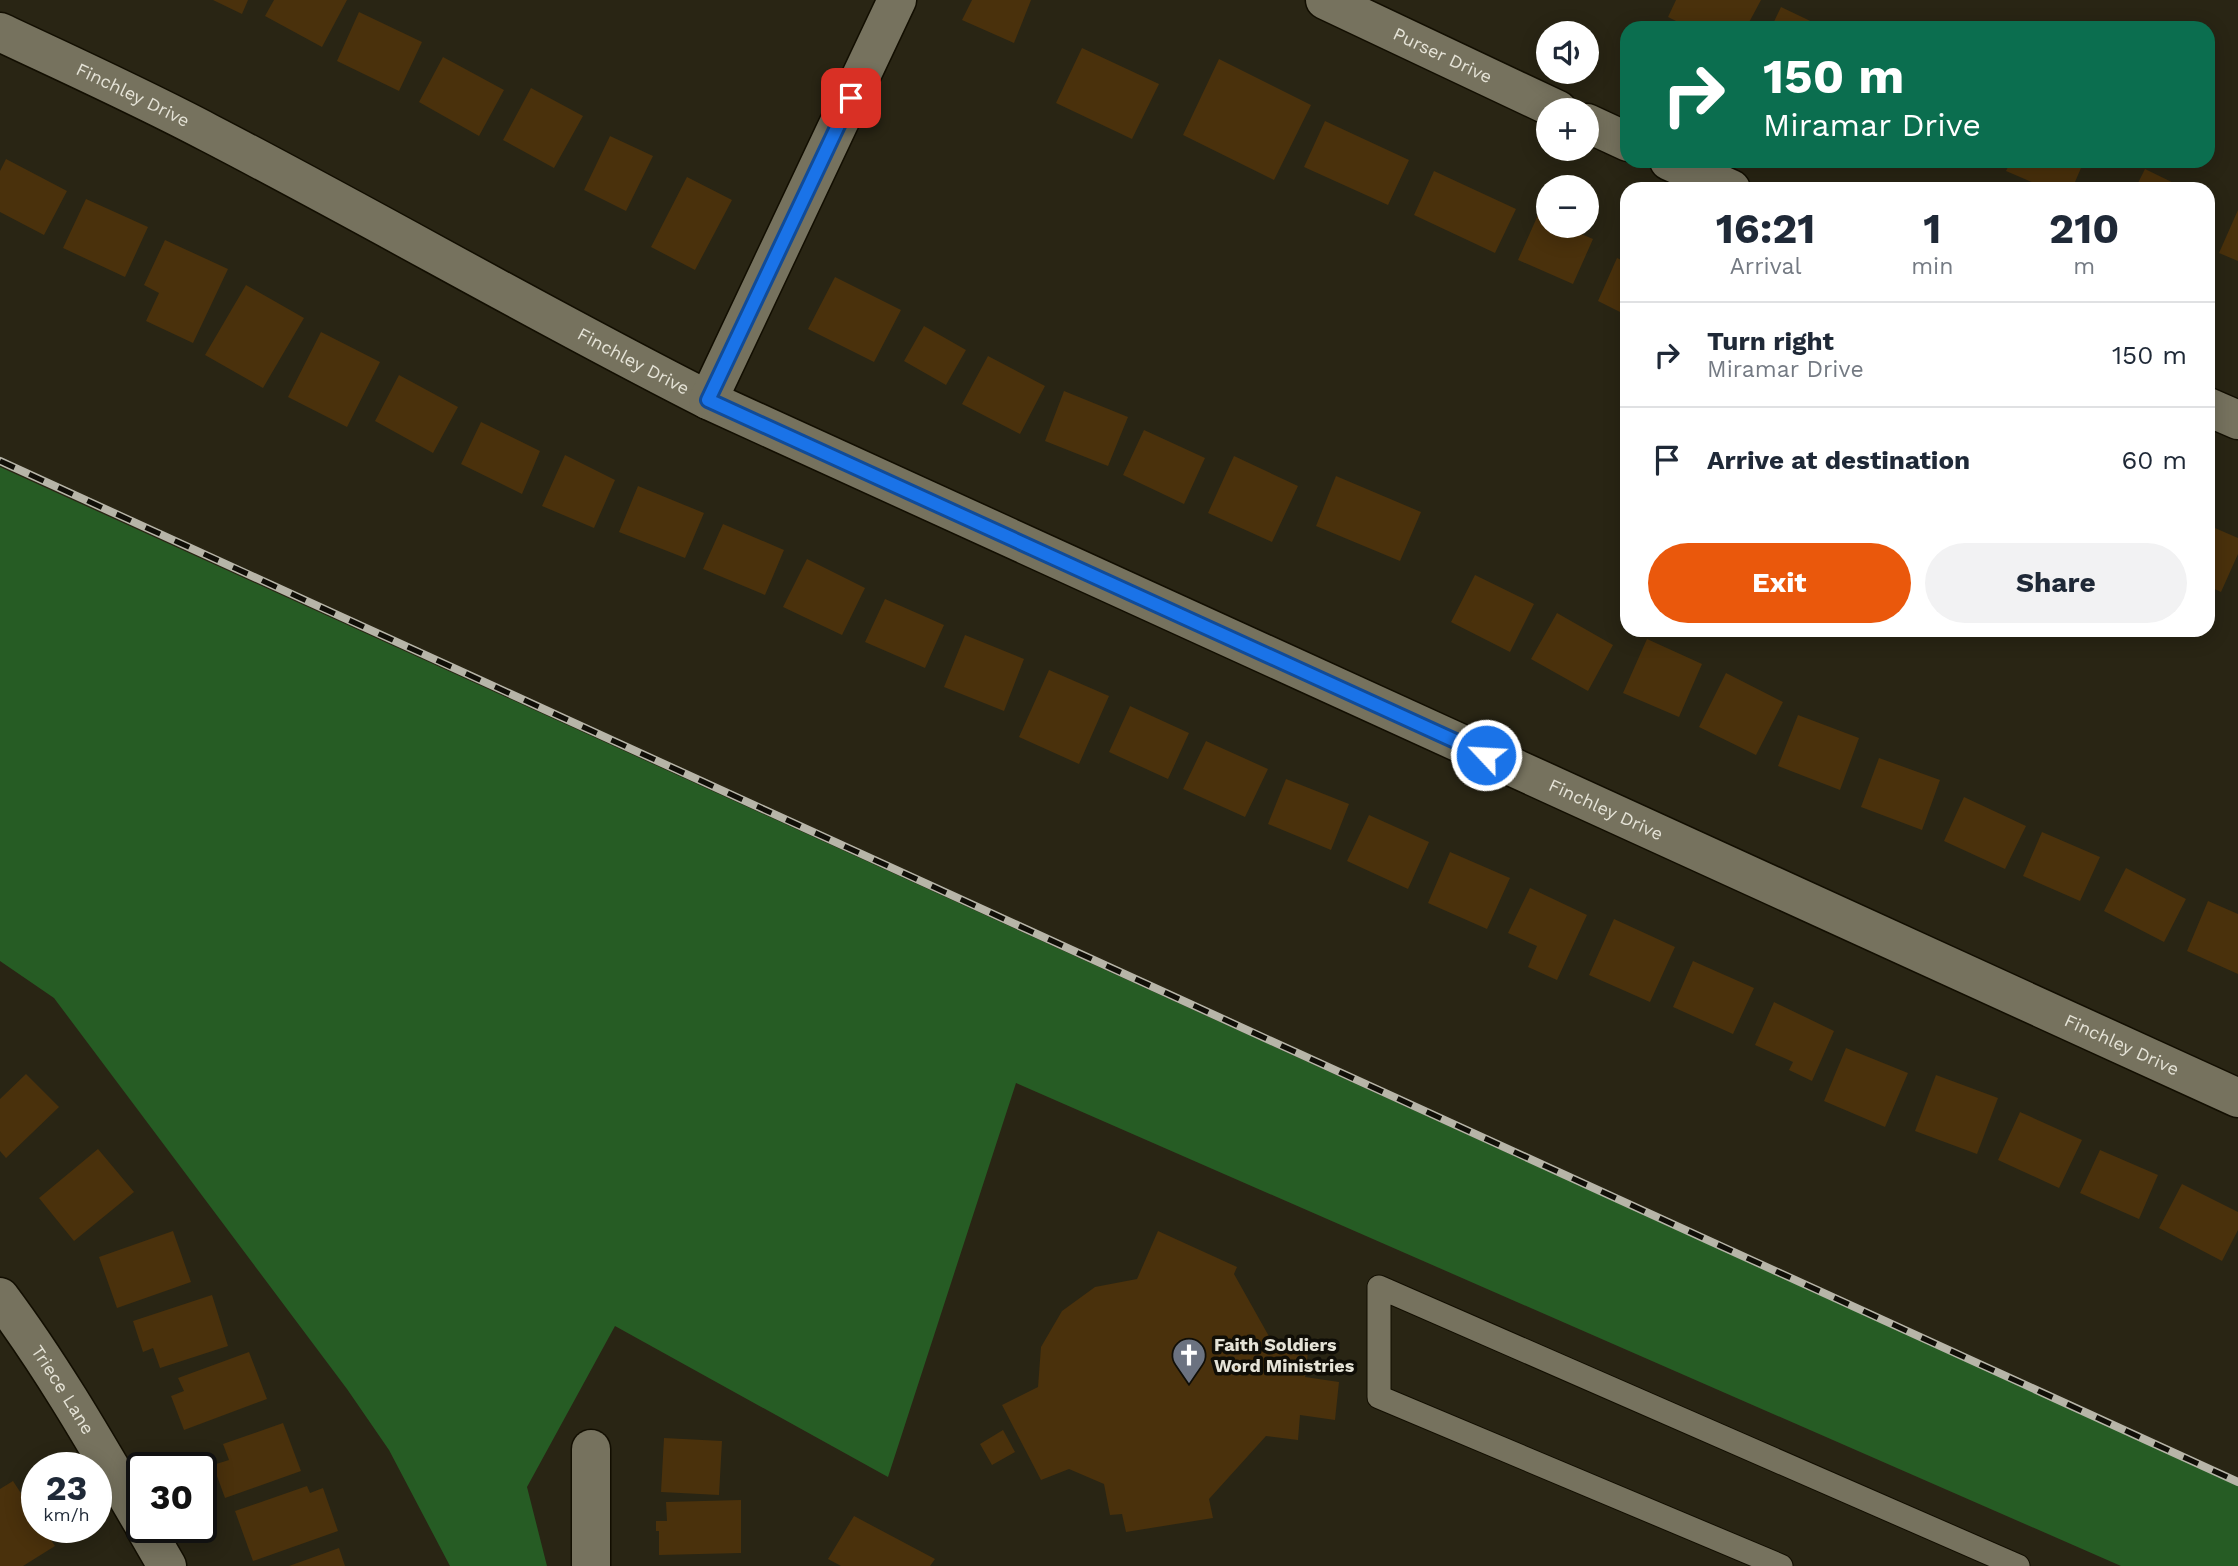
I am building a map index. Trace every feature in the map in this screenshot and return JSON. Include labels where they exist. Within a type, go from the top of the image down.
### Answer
[{"type":"street","points":[[708,400],[897,0]]},
{"type":"street","name":"Purser Drive","points":[[1325,0],[1536,100]]},
{"type":"street","name":"Finchley Drive","points":[[0,32],[207,132],[402,235],[621,356],[708,400],[2238,1098]]},
{"type":"street","points":[[1599,129],[1620,138]]},
{"type":"street","points":[[1684,168],[1716,182]]},
{"type":"street","points":[[2215,410],[2238,420]]},
{"type":"street","name":"Triece Lane","points":[[0,1297],[29,1335],[70,1398],[126,1494]]},
{"type":"street","points":[[591,1449],[591,1566]]},
{"type":"street","points":[[153,1543],[164,1565]]},
{"type":"lane","points":[[1781,1566],[1379,1397],[1379,1287],[2018,1566]]},
{"type":"green space","points":[[0,467],[2238,1485],[2238,1566],[2121,1566],[1016,1083],[888,1477],[615,1326],[527,1487],[547,1566],[450,1566],[389,1450],[347,1389],[54,998],[0,961]]},
{"type":"building","points":[[213,0],[248,0],[242,14]]},
{"type":"building","points":[[274,0],[347,0],[322,47],[265,16]]},
{"type":"building","points":[[972,0],[1031,0],[1014,43],[962,20]]},
{"type":"building","points":[[1676,0],[1761,0],[1750,21],[1676,21],[1668,17]]},
{"type":"building","points":[[1781,7],[1810,21],[1774,21]]},
{"type":"building","points":[[359,12],[422,42],[399,91],[337,61]]},
{"type":"building","points":[[1082,48],[1159,84],[1132,139],[1056,103]]},
{"type":"building","points":[[443,57],[504,90],[479,136],[419,102]]},
{"type":"building","points":[[1219,59],[1311,105],[1274,180],[1183,135]]},
{"type":"building","points":[[531,88],[583,116],[554,168],[503,140]]},
{"type":"building","points":[[1325,121],[1409,160],[1388,205],[1304,167]]},
{"type":"building","points":[[610,136],[653,156],[626,211],[584,190]]},
{"type":"building","points":[[6,159],[67,191],[44,235],[0,212],[0,171]]},
{"type":"building","points":[[2008,168],[2081,168],[2075,182],[2032,182],[2006,171]]},
{"type":"building","points":[[2145,169],[2172,182],[2138,182]]},
{"type":"building","points":[[1434,171],[1516,209],[1495,253],[1414,215]]},
{"type":"building","points":[[687,177],[732,200],[695,270],[651,247]]},
{"type":"building","points":[[86,199],[148,227],[125,277],[63,248]]},
{"type":"building","points":[[2238,210],[2238,261],[2219,253]]},
{"type":"building","points":[[1536,220],[1536,238],[1593,239],[1573,284],[1518,260]]},
{"type":"building","points":[[165,240],[228,269],[193,343],[146,321],[159,293],[144,285]]},
{"type":"building","points":[[1617,258],[1620,259],[1620,312],[1598,301]]},
{"type":"building","points":[[835,277],[901,310],[874,362],[808,329]]},
{"type":"building","points":[[246,285],[304,318],[263,388],[205,355]]},
{"type":"building","points":[[924,326],[966,350],[946,385],[904,361]]},
{"type":"building","points":[[321,332],[380,362],[347,427],[288,397]]},
{"type":"building","points":[[988,356],[1045,386],[1020,434],[962,404]]},
{"type":"building","points":[[399,375],[458,407],[433,453],[375,421]]},
{"type":"building","points":[[1064,391],[1128,417],[1108,466],[1045,441]]},
{"type":"building","points":[[481,422],[540,451],[522,494],[461,464]]},
{"type":"building","points":[[1144,430],[1205,458],[1184,504],[1123,475]]},
{"type":"building","points":[[565,455],[615,480],[594,528],[542,506]]},
{"type":"building","points":[[1234,456],[1298,486],[1272,542],[1208,513]]},
{"type":"building","points":[[1336,476],[1421,512],[1400,561],[1316,526]]},
{"type":"building","points":[[638,486],[704,513],[685,558],[619,532]]},
{"type":"building","points":[[723,524],[784,550],[765,595],[703,569]]},
{"type":"building","points":[[2215,528],[2238,538],[2238,554],[2221,592],[2215,589]]},
{"type":"building","points":[[807,559],[865,588],[842,635],[783,607]]},
{"type":"building","points":[[1475,575],[1534,604],[1510,652],[1451,622]]},
{"type":"building","points":[[885,599],[944,625],[925,668],[865,642]]},
{"type":"building","points":[[1557,613],[1613,645],[1588,691],[1531,659]]},
{"type":"building","points":[[965,635],[1024,659],[1004,711],[944,687]]},
{"type":"building","points":[[1647,639],[1702,664],[1679,717],[1623,693]]},
{"type":"building","points":[[1049,670],[1109,696],[1079,764],[1019,737]]},
{"type":"building","points":[[1726,673],[1783,702],[1756,755],[1699,727]]},
{"type":"building","points":[[1130,706],[1189,733],[1168,779],[1109,752]]},
{"type":"building","points":[[1798,715],[1859,738],[1840,790],[1778,766]]},
{"type":"building","points":[[1206,741],[1268,769],[1245,817],[1183,789]]},
{"type":"building","points":[[1879,758],[1940,780],[1922,830],[1861,807]]},
{"type":"building","points":[[1286,779],[1349,804],[1331,850],[1268,824]]},
{"type":"building","points":[[1964,797],[2026,826],[2005,869],[1944,841]]},
{"type":"building","points":[[1369,815],[1429,842],[1408,889],[1347,861]]},
{"type":"building","points":[[2042,832],[2100,857],[2080,901],[2023,876]]},
{"type":"building","points":[[1450,852],[1510,878],[1487,929],[1428,903]]},
{"type":"building","points":[[2126,868],[2186,899],[2164,942],[2104,911]]},
{"type":"building","points":[[1530,888],[1587,915],[1557,980],[1528,967],[1537,946],[1508,933]]},
{"type":"building","points":[[2208,901],[2238,914],[2238,974],[2187,951]]},
{"type":"building","points":[[1614,919],[1675,947],[1650,1002],[1589,975]]},
{"type":"building","points":[[1693,961],[1754,988],[1733,1034],[1673,1007]]},
{"type":"building","points":[[1774,1002],[1834,1031],[1812,1081],[1789,1070],[1793,1062],[1755,1045]]},
{"type":"building","points":[[1846,1048],[1908,1073],[1885,1127],[1824,1101]]},
{"type":"building","points":[[26,1074],[59,1107],[6,1158],[0,1151],[0,1099]]},
{"type":"building","points":[[1936,1075],[1998,1098],[1977,1154],[1915,1131]]},
{"type":"building","points":[[2020,1112],[2082,1140],[2059,1188],[1998,1160]]},
{"type":"building","points":[[98,1149],[134,1192],[74,1241],[39,1198]]},
{"type":"building","points":[[2100,1150],[2158,1175],[2139,1219],[2080,1193]]},
{"type":"building","points":[[2182,1184],[2238,1212],[2238,1230],[2222,1261],[2159,1228]]},
{"type":"building","points":[[173,1231],[191,1282],[117,1308],[99,1257]]},
{"type":"building","name":"Faith Soldiers Word Ministries","points":[[1158,1231],[1237,1267],[1234,1274],[1276,1349],[1308,1352],[1305,1377],[1339,1382],[1335,1420],[1300,1415],[1298,1440],[1266,1436],[1209,1499],[1213,1518],[1126,1532],[1122,1514],[1110,1515],[1104,1484],[1069,1469],[1041,1480],[1002,1405],[1038,1387],[1041,1347],[1062,1311],[1095,1287],[1137,1279]]},
{"type":"building","points":[[212,1295],[228,1346],[160,1368],[153,1348],[143,1352],[133,1321]]},
{"type":"building","points":[[249,1352],[267,1399],[184,1430],[171,1396],[184,1391],[178,1378]]},
{"type":"building","points":[[283,1423],[301,1471],[225,1498],[217,1476],[217,1464],[229,1460],[223,1444]]},
{"type":"building","points":[[1003,1430],[1015,1452],[992,1465],[980,1444]]},
{"type":"building","points":[[664,1438],[722,1441],[719,1495],[661,1492]]},
{"type":"building","points":[[13,1481],[21,1493],[21,1543],[53,1543],[55,1546],[23,1566],[0,1566],[0,1489]]},
{"type":"building","points":[[307,1486],[310,1493],[323,1488],[338,1531],[253,1561],[235,1511]]},
{"type":"building","points":[[741,1500],[741,1553],[659,1555],[659,1531],[656,1531],[656,1521],[667,1521],[666,1502]]},
{"type":"building","points":[[854,1516],[935,1559],[930,1566],[841,1566],[828,1559]]},
{"type":"building","points":[[339,1548],[345,1566],[289,1566]]},
{"type":"railway","points":[[0,461],[2238,1482]]},
{"type":"place","name":"Faith Soldiers Word Ministries","points":[[1189,1385]]},
{"type":"route","points":[[851,98],[708,400],[1486,755]]}]
